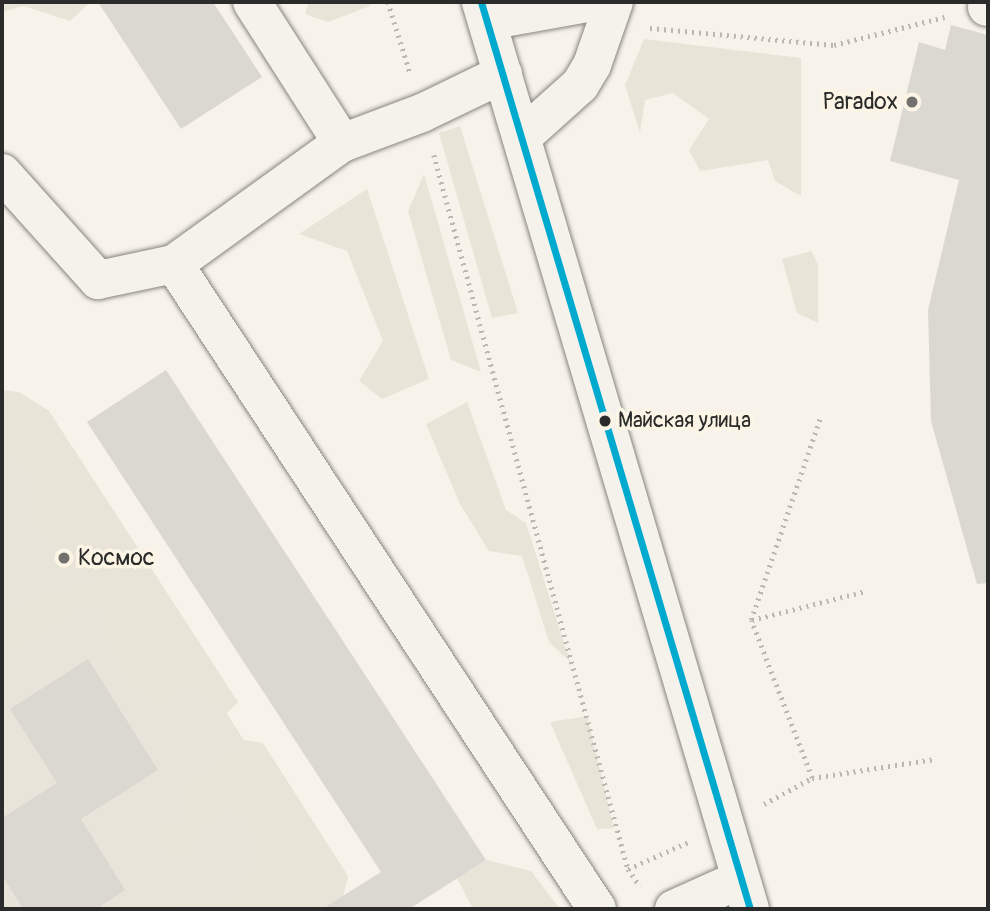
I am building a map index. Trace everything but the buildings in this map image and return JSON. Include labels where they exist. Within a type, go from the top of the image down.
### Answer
[{"type":"main road","points":[[252,2],[342,143]]},
{"type":"main road","points":[[522,137],[580,85],[592,65],[604,9],[484,11],[745,894],[674,909]]},
{"type":"main road","points":[[2,173],[98,280],[174,264],[342,143],[422,113],[503,75]]},
{"type":"main road","points":[[174,264],[597,909]]},
{"type":"path","points":[[388,2],[422,113],[628,869],[642,889]]},
{"type":"path","points":[[604,9],[834,45],[987,7]]},
{"type":"path","points":[[812,778],[751,620],[820,419]]},
{"type":"path","points":[[751,620],[866,591]]},
{"type":"path","points":[[628,869],[725,825],[812,778],[935,759]]},
{"type":"shaded area","points":[[2,2],[90,2],[70,21],[24,6],[2,12]]},
{"type":"shaded area","points":[[309,2],[369,2],[370,6],[328,22],[305,14]]},
{"type":"shaded area","points":[[644,39],[801,58],[801,196],[775,181],[768,160],[700,171],[689,150],[709,119],[673,93],[645,100],[640,133],[625,85]]},
{"type":"shaded area","points":[[460,126],[518,313],[492,318],[439,133]]},
{"type":"shaded area","points":[[424,174],[481,372],[451,360],[408,211]]},
{"type":"shaded area","points":[[367,189],[429,379],[382,399],[359,381],[383,341],[347,251],[299,234]]},
{"type":"shaded area","points":[[811,251],[818,264],[818,323],[797,313],[782,259]]},
{"type":"shaded area","points":[[2,390],[19,392],[49,411],[238,702],[227,713],[183,685],[160,706],[131,688],[104,638],[104,608],[83,608],[2,660],[2,613],[46,592],[94,582],[78,555],[54,549],[27,524],[34,481],[2,450]]},
{"type":"shaded area","name":"Космос","points":[[19,392],[353,909],[2,909],[2,404]]},
{"type":"shaded area","points":[[467,402],[506,510],[526,523],[570,662],[549,642],[522,556],[489,551],[460,504],[426,424]]},
{"type":"shaded area","points":[[587,716],[614,828],[597,829],[550,722]]},
{"type":"shaded area","points":[[244,740],[263,743],[348,876],[344,894],[300,909],[175,909],[175,904],[229,900],[256,864],[250,825],[228,811],[201,832],[194,857],[164,858],[155,823],[182,821],[182,789]]},
{"type":"shaded area","points":[[486,860],[531,871],[560,909],[473,909],[457,878]]},
{"type":"transit line","points":[[481,2],[750,909]]},
{"type":"place","name":"Paradox","points":[[912,102]]},
{"type":"place","name":"Майская улица","points":[[605,421]]},
{"type":"place","name":"Космос","points":[[64,558]]}]
